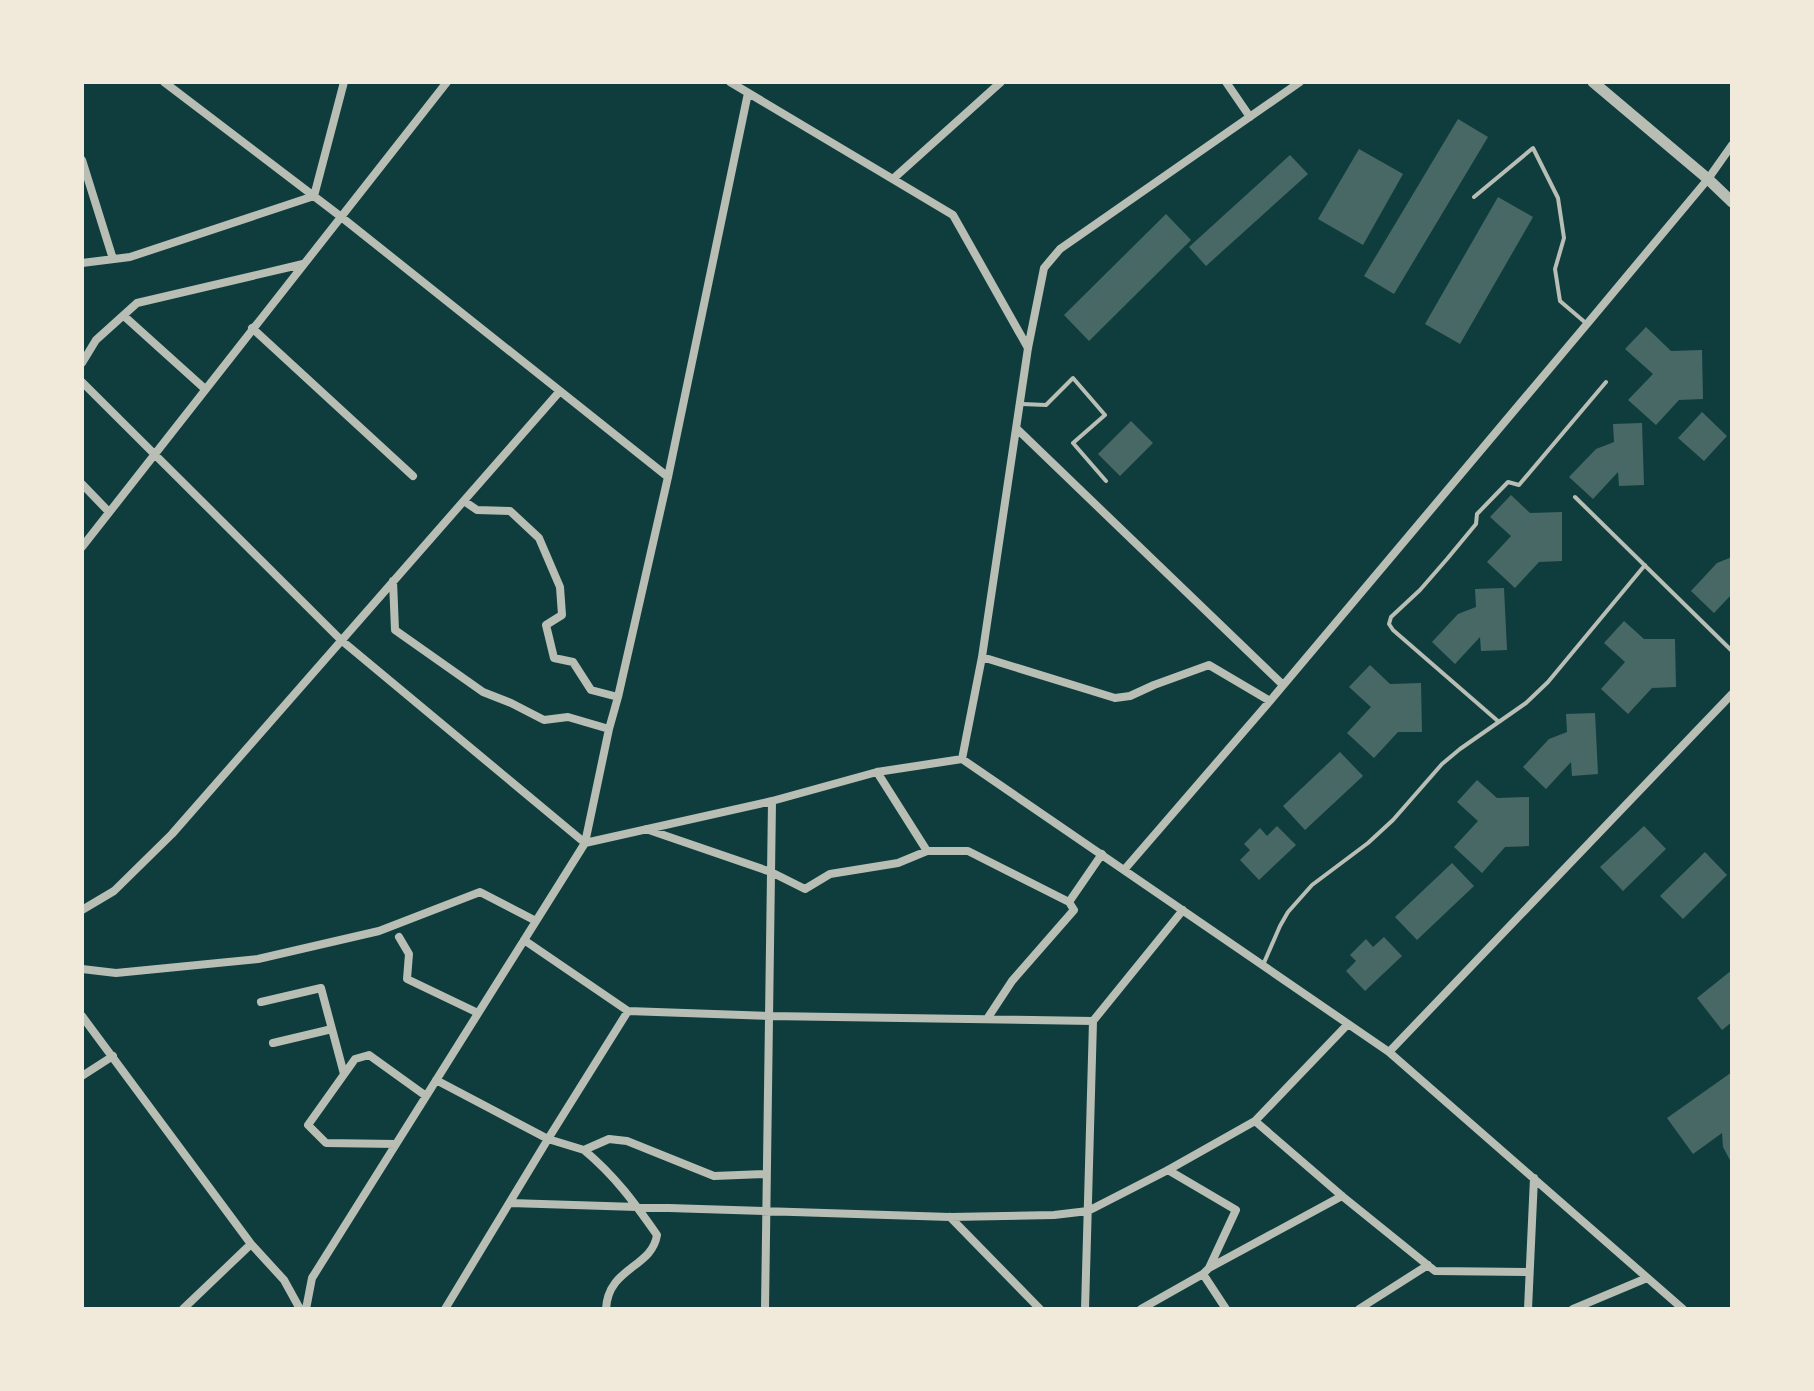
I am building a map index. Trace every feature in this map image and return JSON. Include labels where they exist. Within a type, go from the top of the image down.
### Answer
[{"type":"street","points":[[164,82],[340,216],[668,477]]},
{"type":"street","points":[[314,196],[344,82]]},
{"type":"street","points":[[82,547],[447,82]]},
{"type":"street","points":[[894,178],[1001,82]]},
{"type":"street","points":[[1226,82],[1250,117]]},
{"type":"street","points":[[962,759],[982,657],[1019,404],[1044,268],[1060,249],[1300,82]]},
{"type":"street","points":[[1595,82],[1732,202]]},
{"type":"street","points":[[732,83],[953,215],[1028,348]]},
{"type":"street","points":[[303,1309],[312,1278],[585,843],[668,477],[748,93]]},
{"type":"street","points":[[1124,870],[1587,324],[1708,179],[1732,145]]},
{"type":"street","points":[[82,160],[113,259]]},
{"type":"street","points":[[82,263],[130,257],[314,196]]},
{"type":"street","points":[[82,363],[96,340],[137,303],[303,264]]},
{"type":"street","points":[[124,316],[205,389]]},
{"type":"street","points":[[252,328],[413,476]]},
{"type":"street","points":[[82,382],[341,640],[585,843]]},
{"type":"street","points":[[82,910],[114,891],[172,834],[560,391]]},
{"type":"street","points":[[1017,429],[1283,685]]},
{"type":"street","points":[[82,484],[109,512]]},
{"type":"street","points":[[464,501],[477,510],[510,511],[539,538],[560,587],[562,615],[546,625],[554,658],[573,662],[591,690],[618,697]]},
{"type":"street","points":[[393,581],[395,630],[483,692],[544,720],[568,717],[609,729]]},
{"type":"street","points":[[982,657],[1115,698],[1130,696],[1209,665],[1270,701]]},
{"type":"street","points":[[1389,1052],[1732,694]]},
{"type":"street","points":[[585,843],[772,801],[877,772],[962,759],[1389,1052],[1683,1309]]},
{"type":"street","points":[[877,772],[927,851]]},
{"type":"street","points":[[765,1309],[772,801]]},
{"type":"street","points":[[645,829],[771,872],[805,889],[830,874],[898,863],[927,851],[968,851],[1069,902],[1074,910],[1012,981],[987,1019]]},
{"type":"street","points":[[1069,902],[1102,854]]},
{"type":"street","points":[[82,969],[116,973],[258,959],[379,931],[480,892],[536,921]]},
{"type":"street","points":[[1085,1309],[1093,1021],[1183,910]]},
{"type":"street","points":[[399,937],[409,954],[407,979],[478,1013]]},
{"type":"street","points":[[524,940],[628,1011],[1093,1021]]},
{"type":"street","points":[[261,1002],[321,988],[344,1074]]},
{"type":"street","points":[[445,1309],[628,1011]]},
{"type":"street","points":[[82,1016],[303,1309]]},
{"type":"street","points":[[510,1203],[950,1217],[1054,1215],[1088,1211],[1255,1121],[1348,1024]]},
{"type":"street","points":[[273,1043],[332,1029]]},
{"type":"street","points":[[396,1144],[326,1143],[308,1125],[355,1059],[369,1055],[426,1096]]},
{"type":"street","points":[[82,1076],[113,1056]]},
{"type":"street","points":[[436,1080],[548,1139],[584,1150],[622,1186],[657,1235],[656,1245],[617,1279],[607,1295],[606,1309]]},
{"type":"street","points":[[1255,1121],[1435,1271],[1529,1272]]},
{"type":"street","points":[[584,1150],[609,1139],[627,1141],[714,1176],[766,1174]]},
{"type":"street","points":[[1168,1170],[1236,1210],[1206,1271]]},
{"type":"street","points":[[1528,1309],[1534,1178]]},
{"type":"street","points":[[1141,1309],[1342,1196]]},
{"type":"street","points":[[950,1217],[1040,1309]]},
{"type":"street","points":[[183,1309],[251,1244]]},
{"type":"street","points":[[1359,1309],[1428,1265]]},
{"type":"street","points":[[1206,1271],[1226,1309]]},
{"type":"street","points":[[1573,1309],[1647,1278]]},
{"type":"lane","points":[[1474,197],[1533,148],[1558,198],[1564,238],[1555,269],[1560,301],[1587,324]]},
{"type":"lane","points":[[1019,404],[1046,405],[1073,378],[1105,415],[1073,443],[1106,481]]},
{"type":"lane","points":[[1499,722],[1393,630],[1389,624],[1391,617],[1447,559],[1476,524],[1477,514],[1508,482],[1519,485],[1606,382]]},
{"type":"lane","points":[[1575,497],[1732,651]]},
{"type":"lane","points":[[1263,965],[1288,912],[1312,885],[1376,835],[1442,764],[1526,703],[1548,682],[1645,565]]},
{"type":"building","points":[[1458,119],[1488,137],[1394,294],[1364,276]]},
{"type":"building","points":[[1359,149],[1403,174],[1363,245],[1318,219]]},
{"type":"building","points":[[1290,155],[1308,174],[1206,266],[1189,247]]},
{"type":"building","points":[[1498,197],[1533,217],[1460,344],[1425,324]]},
{"type":"building","points":[[1166,214],[1191,240],[1089,341],[1064,315]]},
{"type":"building","points":[[1646,327],[1671,351],[1702,350],[1703,399],[1679,400],[1656,425],[1628,400],[1653,374],[1625,349]]},
{"type":"building","points":[[1702,412],[1727,436],[1704,461],[1678,438]]},
{"type":"building","points":[[1131,421],[1153,443],[1120,476],[1098,454]]},
{"type":"building","points":[[1642,423],[1644,485],[1619,486],[1618,472],[1593,499],[1569,477],[1596,449],[1614,442],[1613,424]]},
{"type":"building","points":[[1511,495],[1530,513],[1562,512],[1562,561],[1539,562],[1515,588],[1487,562],[1511,536],[1490,517]]},
{"type":"building","points":[[1732,557],[1732,594],[1714,613],[1691,591],[1717,563]]},
{"type":"building","points":[[1504,588],[1507,650],[1481,651],[1480,637],[1455,664],[1432,642],[1458,614],[1476,607],[1475,589]]},
{"type":"building","points":[[1624,621],[1644,639],[1675,639],[1676,687],[1652,688],[1628,714],[1601,689],[1625,662],[1604,643]]},
{"type":"building","points":[[1370,665],[1390,684],[1421,683],[1422,732],[1398,732],[1374,758],[1347,733],[1371,707],[1349,687]]},
{"type":"building","points":[[1595,713],[1598,774],[1572,776],[1571,762],[1546,789],[1523,767],[1549,739],[1567,732],[1566,714]]},
{"type":"building","points":[[1340,752],[1363,776],[1305,830],[1283,806]]},
{"type":"building","points":[[1477,780],[1497,798],[1529,797],[1529,846],[1505,847],[1482,873],[1454,847],[1478,821],[1457,802]]},
{"type":"building","points":[[1277,826],[1296,845],[1259,880],[1240,860],[1250,850],[1244,844],[1260,828],[1267,836]]},
{"type":"building","points":[[1644,826],[1666,849],[1623,891],[1600,867]]},
{"type":"building","points":[[1705,852],[1727,875],[1683,919],[1660,896]]},
{"type":"building","points":[[1452,863],[1474,886],[1417,940],[1395,917]]},
{"type":"building","points":[[1384,937],[1402,956],[1365,991],[1346,971],[1356,961],[1350,955],[1366,939],[1373,947]]},
{"type":"building","points":[[1732,970],[1732,1022],[1722,1030],[1697,998]]},
{"type":"building","points":[[1732,1072],[1732,1164],[1723,1147],[1722,1133],[1693,1154],[1667,1118]]}]
